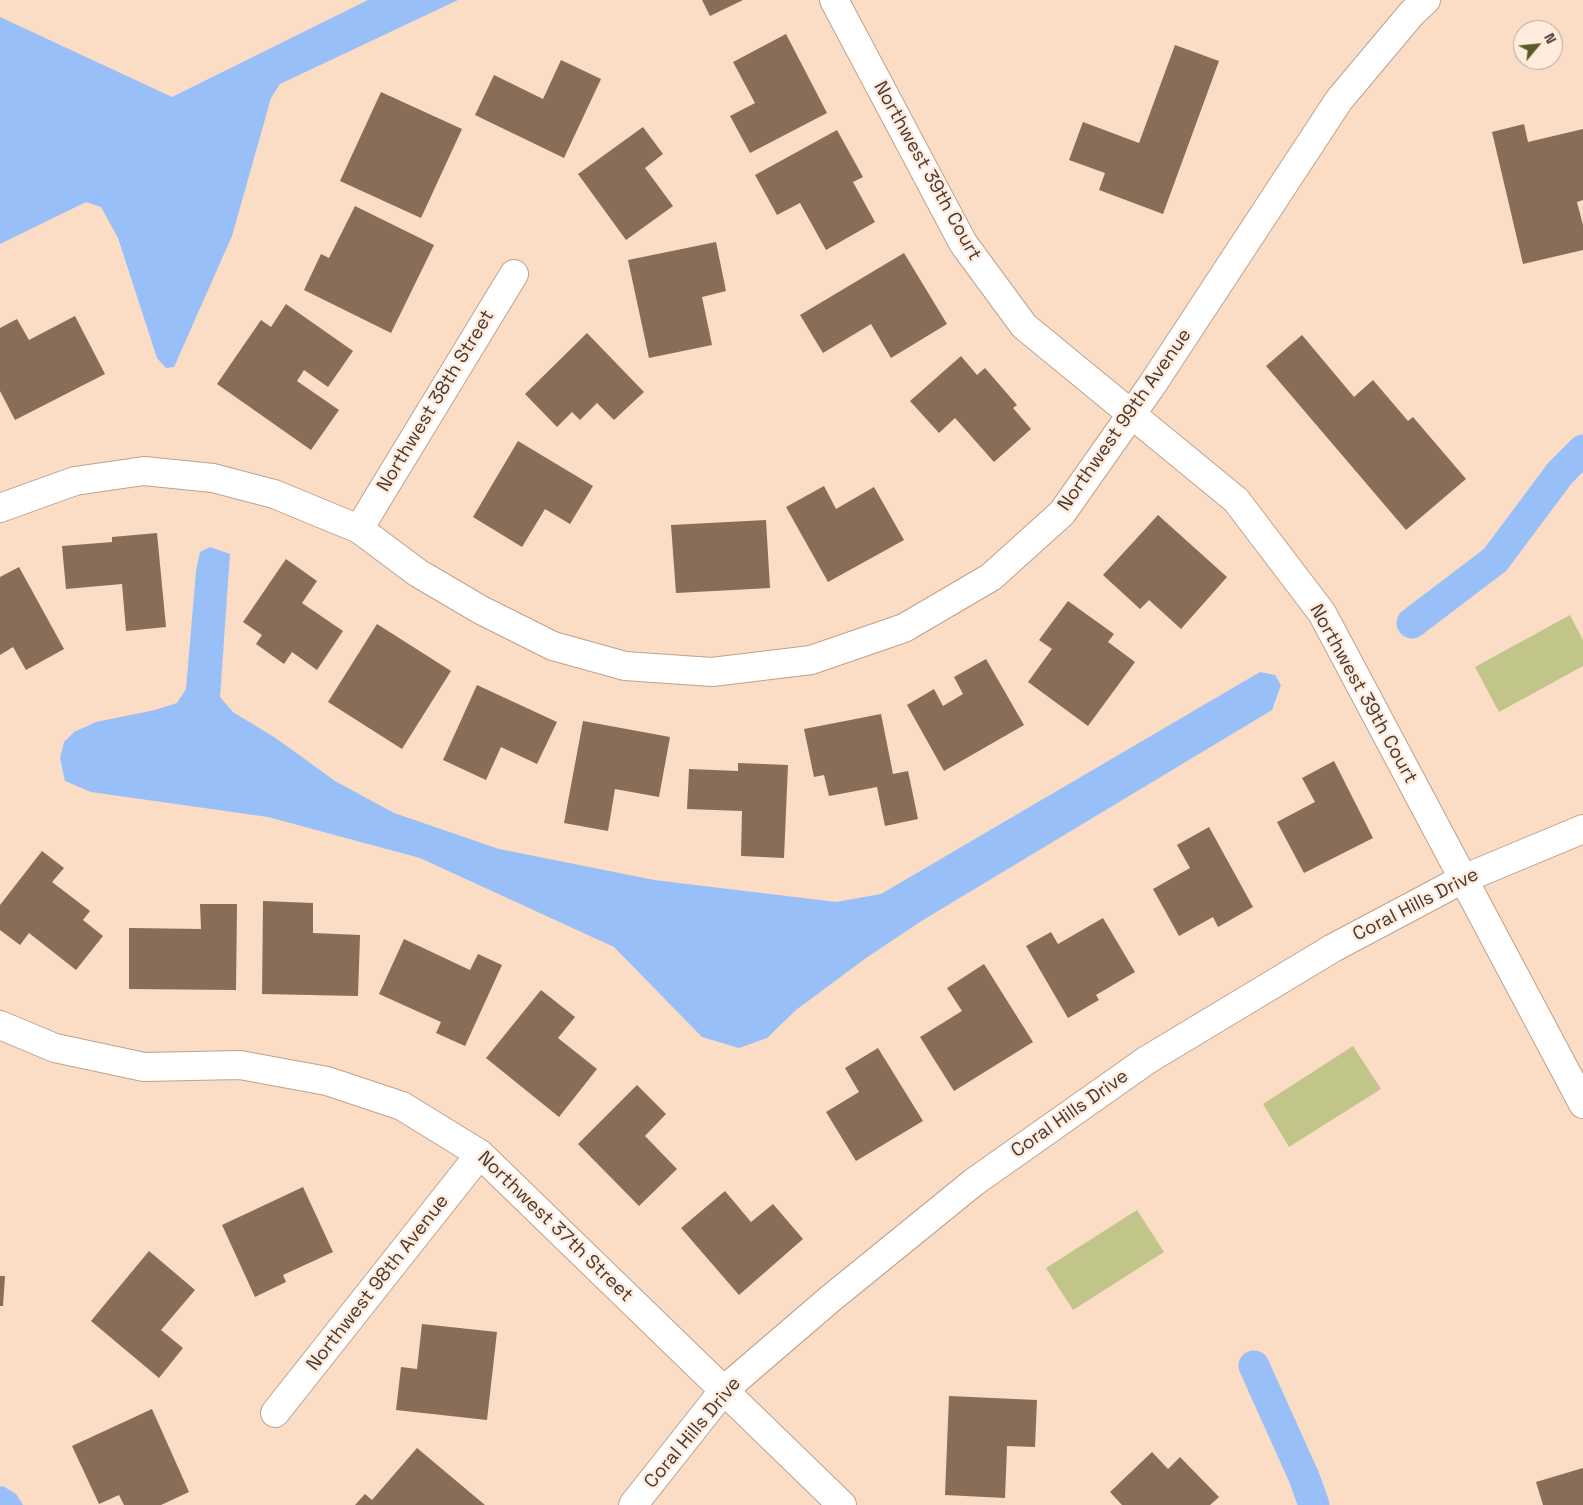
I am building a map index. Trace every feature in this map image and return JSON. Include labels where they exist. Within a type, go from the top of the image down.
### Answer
[{"type":"street","name":"Northwest 39th Court","points":[[834,0],[963,243],[1024,326],[1236,500],[1322,613],[1583,1104]]},
{"type":"street","name":"Northwest 99th Avenue","points":[[0,508],[74,481],[144,471],[213,478],[274,494],[359,529],[418,573],[481,610],[553,646],[625,666],[712,672],[811,660],[904,628],[991,577],[1062,512],[1132,414],[1339,100],[1412,13],[1426,0]]},
{"type":"street","name":"Northwest 38th Street","points":[[359,529],[514,274]]},
{"type":"street","name":"Coral Hills Drive","points":[[633,1505],[724,1390],[830,1299],[974,1182],[1146,1060],[1333,948],[1463,878],[1583,829]]},
{"type":"street","name":"Northwest 37th Street","points":[[0,1025],[55,1048],[144,1067],[240,1065],[327,1081],[402,1106],[480,1154],[842,1505]]},
{"type":"street","name":"Northwest 98th Avenue","points":[[275,1413],[480,1154]]},
{"type":"green space","points":[[1570,615],[1583,640],[1583,666],[1499,712],[1475,667]]},
{"type":"green space","points":[[1353,1046],[1381,1089],[1289,1147],[1263,1104]]},
{"type":"green space","points":[[1137,1210],[1164,1252],[1073,1310],[1046,1268]]},
{"type":"water","points":[[368,0],[458,0],[280,84],[271,98],[232,236],[174,367],[166,368],[157,358],[118,238],[101,207],[86,202],[0,244],[0,17],[172,97]]},
{"type":"water","points":[[210,547],[230,554],[220,697],[233,712],[277,739],[335,781],[394,813],[499,849],[654,880],[836,902],[881,894],[1260,672],[1275,675],[1281,685],[1272,710],[923,920],[866,958],[796,1010],[767,1038],[739,1048],[702,1037],[614,947],[420,858],[268,817],[91,792],[65,781],[60,758],[64,742],[74,732],[96,722],[155,710],[177,703],[186,689],[196,571],[200,552]]},
{"type":"water","points":[[3,1486],[16,1494],[23,1505],[0,1505],[0,1487]]},
{"type":"building","points":[[702,0],[743,0],[710,16]]},
{"type":"building","points":[[786,34],[827,113],[750,153],[730,116],[755,103],[733,62]]},
{"type":"building","points":[[1175,45],[1219,61],[1163,214],[1099,190],[1105,173],[1069,160],[1083,122],[1139,143]]},
{"type":"building","points":[[561,60],[601,79],[564,158],[475,115],[494,75],[543,99]]},
{"type":"building","points":[[381,92],[462,129],[421,218],[340,181]]},
{"type":"building","points":[[1524,124],[1528,142],[1583,129],[1583,200],[1577,202],[1583,225],[1583,250],[1523,264],[1492,132]]},
{"type":"building","points":[[643,127],[663,154],[645,168],[673,206],[626,240],[578,174]]},
{"type":"building","points":[[837,130],[863,177],[853,182],[875,222],[826,250],[800,203],[777,215],[755,175]]},
{"type":"building","points":[[355,206],[434,245],[391,333],[304,290],[321,254],[329,258]]},
{"type":"building","points":[[716,242],[726,291],[702,297],[712,345],[649,358],[628,260]]},
{"type":"building","points":[[904,253],[947,324],[891,358],[871,324],[823,353],[800,315]]},
{"type":"building","points":[[286,304],[353,351],[328,387],[304,370],[297,381],[339,410],[311,450],[217,384],[261,320],[271,327]]},
{"type":"building","points":[[75,316],[105,374],[15,420],[0,391],[0,328],[17,319],[29,340]]},
{"type":"building","points":[[587,333],[644,392],[614,420],[597,403],[580,420],[572,412],[557,427],[525,394]]},
{"type":"building","points":[[1302,335],[1354,397],[1373,380],[1408,421],[1413,417],[1466,479],[1406,530],[1266,366]]},
{"type":"building","points":[[961,356],[977,375],[985,368],[1017,405],[1013,408],[1031,429],[994,462],[955,418],[939,433],[910,401]]},
{"type":"building","points":[[518,441],[593,486],[570,524],[545,509],[522,547],[473,517]]},
{"type":"building","points":[[824,486],[836,509],[874,487],[904,540],[828,582],[786,507]]},
{"type":"building","points":[[1158,515],[1227,577],[1181,629],[1149,600],[1140,609],[1103,575]]},
{"type":"building","points":[[766,520],[770,588],[676,593],[671,525]]},
{"type":"building","points":[[157,533],[166,627],[126,631],[122,584],[66,589],[62,546],[112,542],[112,537]]},
{"type":"building","points":[[286,559],[317,581],[302,603],[343,631],[317,670],[292,652],[284,664],[256,644],[262,635],[243,622]]},
{"type":"building","points":[[19,567],[64,649],[26,670],[13,647],[0,655],[0,577]]},
{"type":"building","points":[[1068,601],[1114,634],[1108,642],[1135,662],[1088,726],[1028,682],[1052,649],[1039,640]]},
{"type":"building","points":[[377,624],[451,671],[402,749],[328,702]]},
{"type":"building","points":[[986,659],[1024,725],[944,771],[907,705],[934,689],[943,706],[963,694],[954,677]]},
{"type":"building","points":[[477,685],[557,722],[537,764],[501,747],[486,780],[443,760]]},
{"type":"building","points":[[881,714],[893,774],[908,771],[918,819],[885,826],[877,787],[829,796],[824,775],[814,777],[804,729]]},
{"type":"building","points":[[583,721],[670,737],[659,797],[615,789],[608,831],[564,823]]},
{"type":"building","points":[[1334,761],[1373,838],[1304,873],[1277,822],[1315,802],[1302,778]]},
{"type":"building","points":[[738,763],[788,765],[784,858],[741,856],[742,811],[687,809],[689,769],[738,771]]},
{"type":"building","points":[[1209,827],[1253,907],[1218,927],[1213,917],[1179,936],[1153,889],[1190,868],[1177,845]]},
{"type":"building","points":[[42,851],[64,868],[52,882],[90,911],[83,920],[103,936],[76,970],[29,933],[20,945],[0,930],[0,905]]},
{"type":"building","points":[[263,901],[313,903],[313,933],[360,935],[358,996],[262,994]]},
{"type":"building","points":[[200,904],[237,904],[236,990],[129,989],[129,928],[201,929]]},
{"type":"building","points":[[1103,918],[1135,972],[1096,995],[1099,1000],[1068,1018],[1026,946],[1051,932],[1058,944]]},
{"type":"building","points":[[404,939],[470,970],[478,954],[502,965],[465,1046],[436,1033],[441,1022],[379,994]]},
{"type":"building","points":[[984,964],[1033,1042],[954,1091],[920,1037],[962,1011],[947,988]]},
{"type":"building","points":[[541,990],[575,1017],[558,1038],[597,1069],[559,1117],[486,1058]]},
{"type":"building","points":[[878,1048],[923,1121],[856,1161],[826,1112],[859,1092],[845,1068]]},
{"type":"building","points":[[637,1085],[666,1114],[645,1136],[677,1169],[639,1206],[578,1144]]},
{"type":"building","points":[[303,1187],[333,1252],[283,1275],[286,1282],[255,1297],[222,1225]]},
{"type":"building","points":[[725,1191],[751,1222],[773,1204],[803,1239],[739,1295],[681,1228]]},
{"type":"building","points":[[149,1251],[195,1290],[161,1330],[183,1348],[159,1378],[91,1321]]},
{"type":"building","points":[[0,1276],[5,1276],[3,1306],[0,1306]]},
{"type":"building","points":[[422,1324],[497,1332],[487,1420],[396,1410],[401,1367],[417,1369]]},
{"type":"building","points":[[949,1396],[1037,1400],[1035,1447],[1007,1446],[1005,1498],[945,1495]]},
{"type":"building","points":[[152,1409],[189,1492],[161,1505],[124,1505],[119,1495],[99,1504],[72,1446]]},
{"type":"building","points":[[417,1448],[485,1505],[355,1505],[365,1494],[372,1500]]},
{"type":"building","points":[[1152,1452],[1168,1469],[1180,1457],[1219,1497],[1210,1505],[1122,1505],[1110,1492]]},
{"type":"building","points":[[1583,1468],[1583,1505],[1543,1505],[1536,1482]]},
{"type":"waterway","points":[[1412,623],[1495,560],[1560,473],[1583,450]]},
{"type":"waterway","points":[[1254,1366],[1304,1477],[1314,1505]]}]
